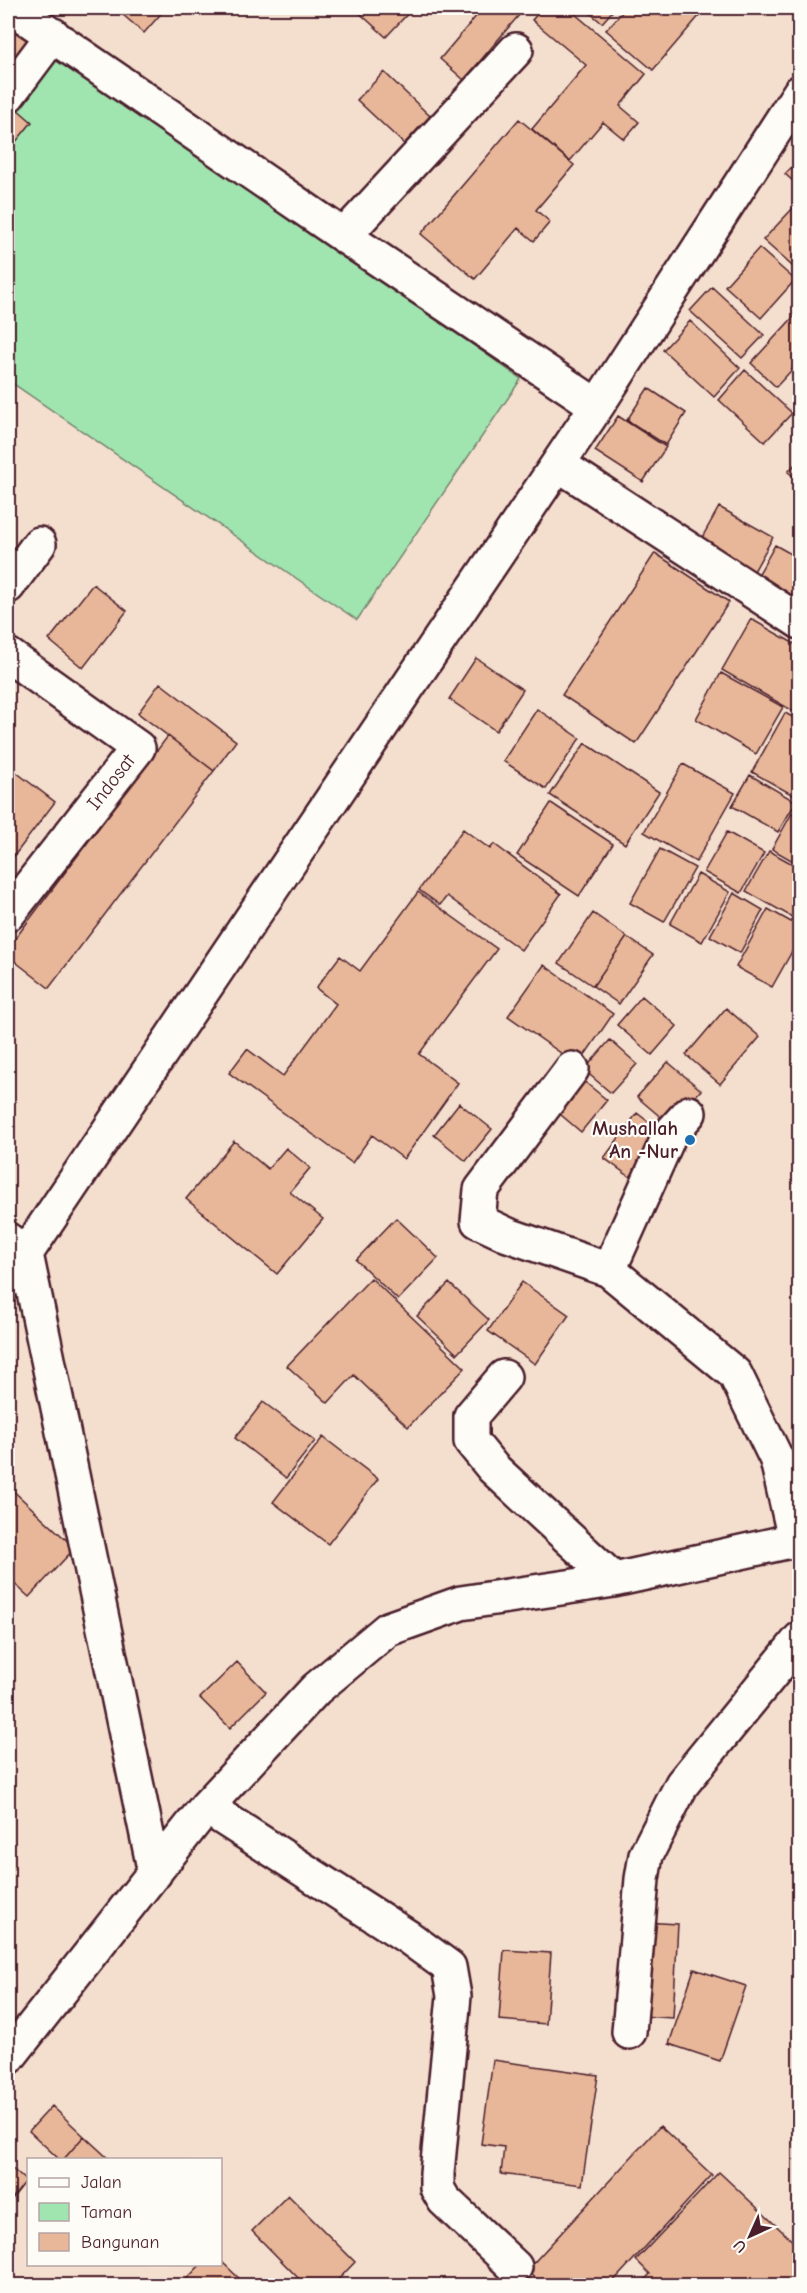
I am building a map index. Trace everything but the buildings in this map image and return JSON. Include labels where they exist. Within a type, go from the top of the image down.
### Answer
[{"type":"street","points":[[12,8],[597,406]]},
{"type":"street","points":[[8,95],[52,35]]},
{"type":"street","points":[[344,236],[516,50]]},
{"type":"street","points":[[155,1873],[14,1258],[558,464],[800,92]]},
{"type":"street","points":[[558,464],[800,622]]},
{"type":"street","points":[[8,586],[39,544]]},
{"type":"street","name":"Indosat","points":[[8,655],[138,748],[8,914]]},
{"type":"street","points":[[8,2058],[206,1807],[316,1689],[388,1629],[461,1603],[614,1580],[797,1539],[777,1460],[735,1374],[609,1270],[478,1221],[481,1190],[572,1070]]},
{"type":"street","points":[[609,1270],[670,1134],[689,1113]]},
{"type":"street","points":[[504,1377],[471,1416],[471,1441],[494,1468],[614,1580]]},
{"type":"street","points":[[629,2032],[646,1855],[682,1785],[800,1639]]},
{"type":"street","points":[[206,1807],[408,1937],[449,1967],[454,1996],[437,2174],[438,2188],[444,2200],[515,2267]]},
{"type":"shaded area","points":[[53,8],[799,8],[799,2285],[8,2286],[8,91],[62,15]]},
{"type":"green space","points":[[49,43],[521,379],[357,620],[8,380],[8,100]]},
{"type":"place","name":"Mushallah An -Nur","points":[[690,1140]]}]
